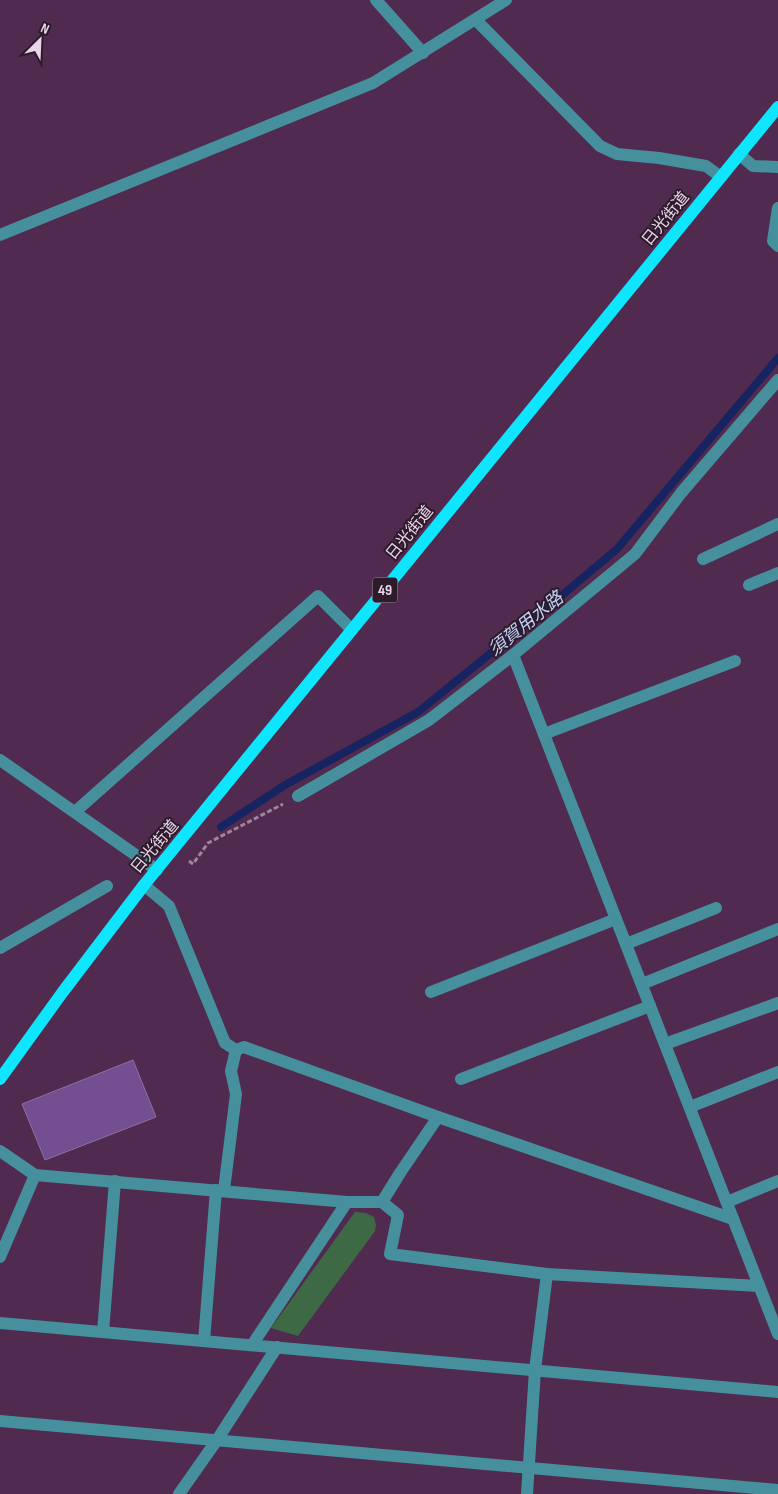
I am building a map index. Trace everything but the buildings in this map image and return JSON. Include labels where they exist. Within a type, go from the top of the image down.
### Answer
[{"type":"main road","name":"日光街道","points":[[0,1079],[144,885],[778,107]]},
{"type":"street","points":[[376,0],[423,53]]},
{"type":"street","points":[[0,235],[373,83],[506,0]]},
{"type":"street","points":[[476,20],[600,146],[617,154],[659,158],[706,166],[721,177]]},
{"type":"street","points":[[739,154],[753,166],[778,167]]},
{"type":"street","points":[[778,208],[773,241],[778,246]]},
{"type":"street","points":[[298,796],[429,720],[513,655],[635,554],[681,493],[778,380]]},
{"type":"street","points":[[703,559],[778,524]]},
{"type":"street","points":[[749,585],[778,573]]},
{"type":"street","points":[[76,811],[318,596],[352,630]]},
{"type":"street","points":[[513,655],[778,1334]]},
{"type":"street","points":[[544,734],[735,661]]},
{"type":"street","points":[[0,760],[76,811],[157,870]]},
{"type":"street","points":[[144,885],[169,906],[226,1044],[236,1050]]},
{"type":"street","points":[[0,948],[107,886]]},
{"type":"street","points":[[626,944],[716,908]]},
{"type":"street","points":[[431,992],[616,919]]},
{"type":"street","points":[[642,984],[778,929]]},
{"type":"street","points":[[665,1044],[778,1003]]},
{"type":"street","points":[[461,1079],[650,1006]]},
{"type":"street","points":[[236,1050],[244,1047],[438,1117],[733,1219]]},
{"type":"street","points":[[204,1341],[220,1190],[236,1094],[231,1071],[236,1050]]},
{"type":"street","points":[[690,1107],[778,1072]]},
{"type":"street","points":[[382,1202],[438,1117]]},
{"type":"street","points":[[0,1151],[35,1175],[347,1202],[382,1202],[398,1215],[390,1254],[547,1274],[759,1286]]},
{"type":"street","points":[[0,1257],[35,1175]]},
{"type":"street","points":[[727,1202],[778,1181]]},
{"type":"street","points":[[104,1332],[115,1182]]},
{"type":"street","points":[[252,1345],[347,1202]]},
{"type":"street","points":[[527,1494],[535,1370],[547,1274]]},
{"type":"street","points":[[0,1323],[778,1392]]},
{"type":"street","points":[[179,1494],[217,1440],[277,1347]]},
{"type":"street","points":[[0,1421],[778,1490]]},
{"type":"path","points":[[189,861],[193,864],[208,843],[298,796]]},
{"type":"green space","points":[[355,1212],[366,1213],[374,1217],[375,1231],[298,1336],[271,1328]]},
{"type":"waterway","name":"須賀用水路","points":[[221,827],[285,785],[418,712],[617,549],[778,358]]}]
